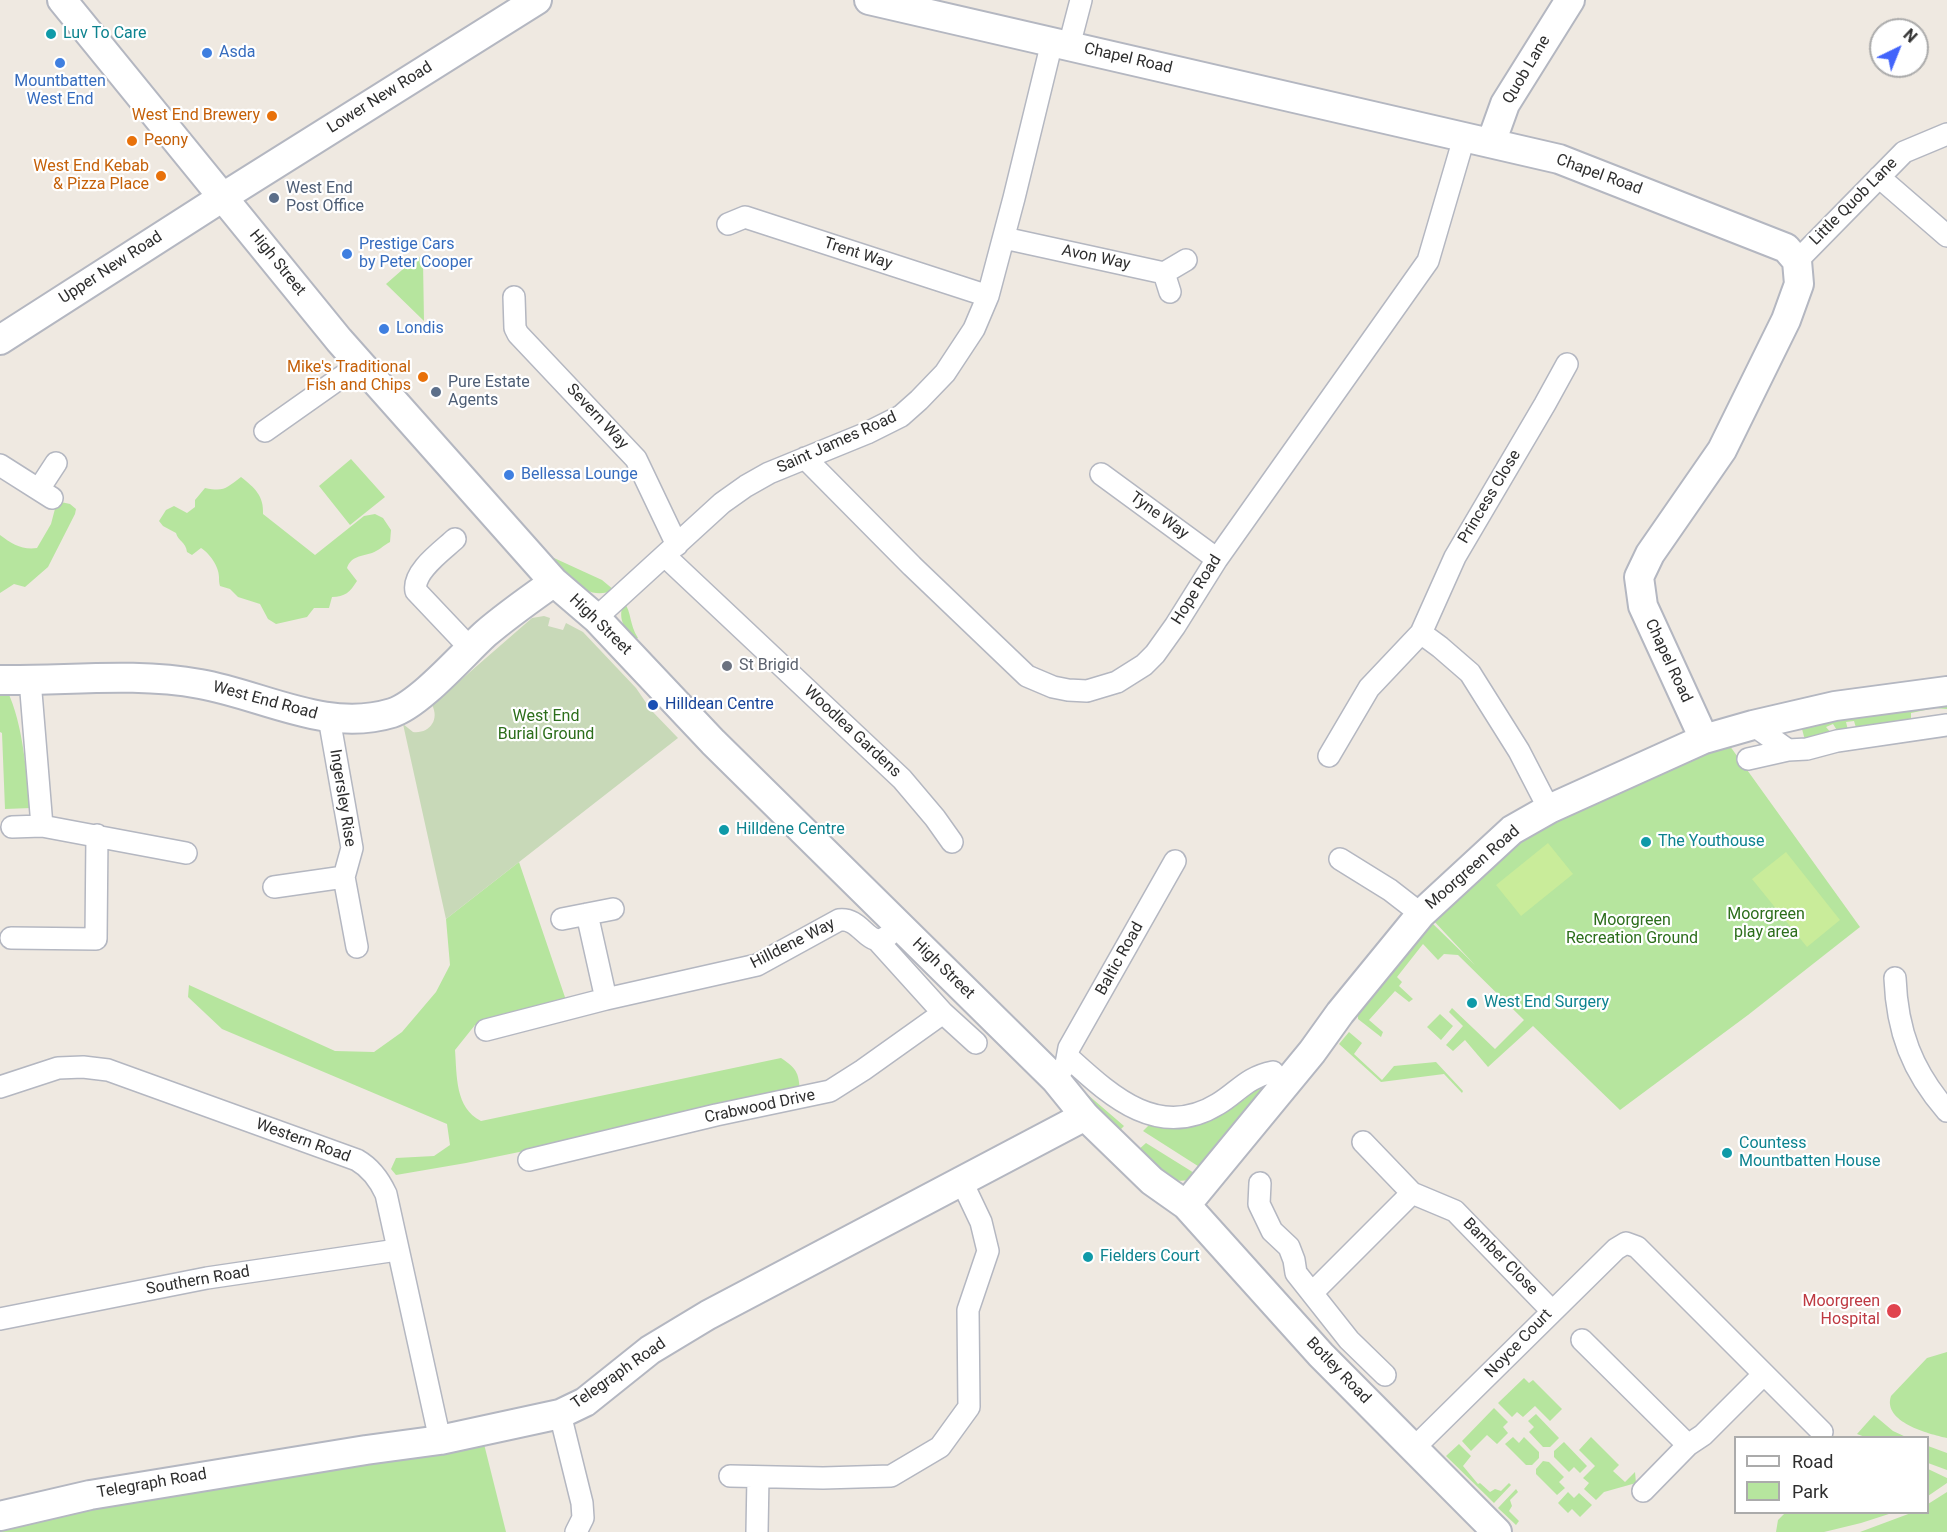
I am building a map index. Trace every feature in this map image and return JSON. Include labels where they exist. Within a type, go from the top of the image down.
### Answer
[{"type":"street","name":"High Street","points":[[62,0],[360,364],[554,582],[596,618],[887,933],[1061,1068],[1085,1116],[1152,1181],[1186,1205]]},
{"type":"street","name":"Lower New Road","points":[[223,196],[537,0]]},
{"type":"street","name":"Chapel Road","points":[[869,0],[1559,159],[1786,248],[1797,261],[1799,284],[1786,320],[1761,375],[1722,450],[1650,554],[1639,577],[1643,606],[1704,739]]},
{"type":"street","name":"Saint James Road","points":[[596,618],[722,503],[746,486],[769,473],[901,416],[945,373],[974,329],[988,296],[1060,44],[1081,0]]},
{"type":"street","name":"Quob Lane","points":[[1478,141],[1505,104],[1570,0]]},
{"type":"street","name":"Little Quob Lane","points":[[1797,261],[1904,152],[1947,134]]},
{"type":"street","name":"Hope Road","points":[[805,458],[912,566],[1027,676],[1053,687],[1087,691],[1117,682],[1144,665],[1155,654],[1217,559],[1428,261],[1478,141]]},
{"type":"street","points":[[1879,177],[1947,236]]},
{"type":"street","name":"Upper New Road","points":[[0,340],[223,196]]},
{"type":"street","name":"Trent Way","points":[[728,224],[745,217],[988,296]]},
{"type":"street","name":"Avon Way","points":[[1004,238],[1167,283],[1186,260]]},
{"type":"street","name":"Severn Way","points":[[514,297],[515,328],[518,334],[636,459],[671,550]]},
{"type":"street","points":[[265,431],[360,364]]},
{"type":"street","name":"Princess Close","points":[[1329,756],[1370,688],[1421,633],[1455,557],[1567,364]]},
{"type":"street","points":[[0,465],[46,494],[56,463]]},
{"type":"street","name":"Tyne Way","points":[[1101,474],[1217,559]]},
{"type":"street","points":[[455,538],[417,575],[415,584],[416,591],[470,648]]},
{"type":"street","name":"Woodlea Gardens","points":[[671,550],[906,774],[952,842]]},
{"type":"street","name":"West End Road","points":[[0,680],[123,678],[167,680],[201,684],[329,718],[369,717],[393,713],[426,692],[470,648],[513,610],[554,582]]},
{"type":"street","points":[[1421,633],[1470,673],[1519,751],[1549,809]]},
{"type":"street","points":[[30,680],[42,826]]},
{"type":"street","name":"Moorgreen Road","points":[[1186,1205],[1312,1052],[1340,1013],[1421,914],[1512,830],[1549,809],[1704,739],[1834,706],[1947,691]]},
{"type":"street","name":"Ingersley Rise","points":[[329,718],[352,848],[344,877],[357,947]]},
{"type":"street","points":[[1754,725],[1788,750]]},
{"type":"street","points":[[1748,759],[1788,750],[1808,749],[1837,741],[1947,725]]},
{"type":"street","points":[[12,827],[42,826],[186,853]]},
{"type":"street","points":[[11,938],[96,939],[97,835]]},
{"type":"street","points":[[1340,859],[1390,890],[1421,914]]},
{"type":"street","name":"Baltic Road","points":[[1061,1068],[1069,1048],[1175,861]]},
{"type":"street","points":[[274,887],[344,877]]},
{"type":"street","points":[[562,919],[613,909]]},
{"type":"street","points":[[586,914],[606,999]]},
{"type":"street","name":"Hilldene Way","points":[[486,1030],[606,999],[757,965],[839,920],[853,921],[872,939],[887,933]]},
{"type":"street","points":[[887,933],[943,1013],[976,1042]]},
{"type":"street","points":[[1895,978],[1896,1006],[1903,1037],[1924,1081],[1947,1111]]},
{"type":"street","name":"Crabwood Drive","points":[[529,1161],[716,1115],[830,1091],[943,1013]]},
{"type":"street","name":"Western Road","points":[[0,1087],[58,1068],[83,1067],[108,1070],[357,1160],[367,1166],[386,1194],[440,1440]]},
{"type":"street","points":[[1061,1068],[1105,1090],[1123,1103],[1153,1115],[1175,1117],[1204,1113],[1258,1075],[1273,1072]]},
{"type":"street","name":"Telegraph Road","points":[[0,1516],[90,1495],[440,1440],[560,1414],[585,1402],[650,1350],[708,1315],[1085,1116]]},
{"type":"street","name":"Bamber Close","points":[[1363,1142],[1412,1192],[1455,1211],[1552,1311]]},
{"type":"street","points":[[730,1476],[823,1478],[891,1476],[940,1447],[969,1407],[968,1310],[988,1251],[981,1222],[962,1182]]},
{"type":"street","points":[[1260,1183],[1259,1204],[1272,1231],[1288,1247],[1294,1260],[1296,1273],[1349,1340],[1385,1375]]},
{"type":"street","points":[[1313,1293],[1412,1192]]},
{"type":"street","name":"Botley Road","points":[[1186,1205],[1321,1355],[1497,1532]]},
{"type":"street","name":"Noyce Court","points":[[1414,1449],[1552,1311],[1616,1249],[1626,1243],[1637,1247],[1764,1374]]},
{"type":"street","name":"Southern Road","points":[[0,1319],[207,1278],[397,1250]]},
{"type":"street","points":[[1582,1340],[1688,1445]]},
{"type":"street","points":[[1643,1491],[1688,1445],[1704,1435],[1764,1374],[1822,1432]]},
{"type":"street","points":[[560,1414],[582,1503],[583,1518],[576,1532]]},
{"type":"street","points":[[757,1532],[759,1477]]},
{"type":"green space","points":[[418,256],[423,261],[424,321],[386,284]]},
{"type":"green space","points":[[351,459],[385,497],[350,525],[319,486]]},
{"type":"green space","points":[[241,477],[258,493],[262,502],[263,514],[315,555],[364,516],[375,514],[383,518],[391,530],[390,542],[374,552],[351,561],[347,568],[357,581],[347,593],[332,597],[329,608],[314,608],[307,617],[276,624],[268,619],[260,604],[238,597],[230,589],[220,586],[219,573],[207,553],[201,548],[192,555],[187,552],[176,533],[159,521],[166,510],[174,506],[187,513],[195,507],[195,500],[205,488],[217,490],[225,488]]},
{"type":"green space","points":[[61,502],[70,504],[76,509],[75,514],[48,567],[25,587],[14,584],[0,593],[0,535],[17,546],[37,548],[51,524],[56,505]]},
{"type":"green space","points":[[554,558],[602,580],[614,590],[604,593],[587,591],[552,561]]},
{"type":"green space","points":[[624,602],[638,638],[634,640],[621,618]]},
{"type":"green space","name":"West End Burial Ground","points":[[544,616],[550,618],[548,626],[563,630],[566,623],[583,632],[636,688],[651,710],[678,738],[446,919],[403,724],[413,732],[424,731],[428,728],[435,716],[432,705],[532,618]]},
{"type":"green space","points":[[7,690],[20,733],[31,808],[5,809],[0,691]]},
{"type":"green space","points":[[1947,702],[1947,709],[1935,708],[1911,713],[1911,724],[1857,731],[1854,721],[1846,722],[1849,734],[1840,735],[1833,724],[1826,727],[1832,734],[1806,744],[1802,729],[1777,735],[1788,726]]},
{"type":"green space","name":"Moorgreen Recreation Ground","points":[[1727,742],[1860,927],[1748,1015],[1620,1110],[1533,1026],[1488,1067],[1465,1040],[1453,1051],[1446,1045],[1463,1026],[1449,1012],[1452,1008],[1495,1049],[1524,1020],[1458,955],[1444,954],[1438,960],[1423,944],[1397,977],[1402,982],[1399,986],[1413,999],[1409,1002],[1395,991],[1369,1020],[1383,1032],[1381,1037],[1358,1019],[1358,1015],[1379,989],[1375,984],[1429,920],[1475,965],[1432,919],[1516,835]]},
{"type":"green space","points":[[1548,843],[1573,874],[1521,916],[1496,885]]},
{"type":"green space","points":[[1786,852],[1840,920],[1807,947],[1752,879]]},
{"type":"green space","points":[[519,862],[569,1009],[486,1030],[475,1025],[455,1050],[459,1090],[466,1108],[472,1115],[481,1121],[781,1058],[791,1065],[796,1073],[800,1094],[466,1163],[396,1175],[391,1169],[396,1158],[434,1156],[450,1145],[447,1124],[222,1029],[188,997],[189,985],[335,1051],[374,1052],[402,1032],[436,992],[450,965],[446,919]]},
{"type":"green space","points":[[1440,1014],[1453,1026],[1441,1040],[1427,1027]]},
{"type":"green space","points":[[1349,1032],[1362,1043],[1354,1054],[1382,1080],[1394,1066],[1436,1062],[1463,1091],[1462,1093],[1444,1074],[1381,1082],[1339,1044]]},
{"type":"green space","points":[[1271,1079],[1201,1168],[1143,1131],[1154,1120],[1238,1095],[1244,1100],[1256,1088]]},
{"type":"green space","points":[[1073,1082],[1124,1126],[1119,1131]]},
{"type":"green space","points":[[1146,1143],[1199,1176],[1179,1181],[1164,1176],[1137,1151]]},
{"type":"green space","points":[[1947,1352],[1947,1438],[1919,1430],[1900,1420],[1893,1413],[1890,1405],[1891,1396],[1927,1358]]},
{"type":"green space","points":[[1524,1378],[1529,1383],[1533,1380],[1562,1409],[1550,1421],[1535,1406],[1523,1417],[1517,1412],[1512,1417],[1498,1403]]},
{"type":"green space","points":[[1494,1408],[1508,1422],[1503,1427],[1508,1433],[1497,1444],[1487,1435],[1471,1451],[1462,1441]]},
{"type":"green space","points":[[1536,1414],[1559,1438],[1550,1447],[1543,1447],[1529,1432],[1534,1427],[1528,1421]]},
{"type":"green space","points":[[1874,1415],[1893,1431],[1904,1436],[1862,1436],[1857,1434]]},
{"type":"green space","points":[[1513,1437],[1519,1443],[1524,1437],[1539,1452],[1539,1458],[1532,1465],[1526,1465],[1505,1444]]},
{"type":"green space","points":[[1591,1437],[1619,1465],[1613,1471],[1625,1482],[1635,1472],[1636,1483],[1604,1492],[1596,1500],[1584,1489],[1589,1483],[1583,1478],[1595,1466],[1579,1450]]},
{"type":"green space","points":[[1564,1442],[1587,1466],[1580,1473],[1574,1467],[1569,1472],[1554,1457],[1554,1451]]},
{"type":"green space","points":[[484,1444],[506,1532],[0,1532],[0,1527],[131,1497]]},
{"type":"green space","points":[[1459,1444],[1471,1456],[1463,1466],[1478,1484],[1480,1483],[1490,1492],[1495,1489],[1501,1491],[1509,1483],[1511,1485],[1494,1503],[1446,1456]]},
{"type":"green space","points":[[1929,1446],[1947,1453],[1947,1470],[1929,1463]]},
{"type":"green space","points":[[1543,1461],[1549,1462],[1564,1477],[1559,1482],[1565,1488],[1557,1495],[1536,1474],[1536,1469]]},
{"type":"green space","points":[[1929,1469],[1947,1478],[1947,1483],[1929,1495]]},
{"type":"green space","points":[[1516,1489],[1518,1492],[1510,1500],[1512,1506],[1509,1511],[1519,1521],[1516,1525],[1498,1508]]},
{"type":"green space","points":[[1568,1492],[1574,1498],[1579,1493],[1592,1505],[1580,1517],[1572,1509],[1568,1513],[1558,1503]]},
{"type":"green space","points":[[1947,1492],[1947,1532],[1860,1532],[1908,1514],[1929,1514],[1929,1503]]},
{"type":"green space","points":[[1784,1514],[1889,1514],[1824,1532],[1776,1532],[1778,1520]]},
{"type":"place","name":"Luv To Care","points":[[51,34]]},
{"type":"place","name":"Asda","points":[[207,53]]},
{"type":"place","name":"Mountbatten West End","points":[[60,63]]},
{"type":"place","name":"West End Brewery","points":[[272,116]]},
{"type":"place","name":"Peony","points":[[132,141]]},
{"type":"place","name":"West End Kebab & Pizza Place","points":[[161,176]]},
{"type":"place","name":"West End Post Office","points":[[274,198]]},
{"type":"place","name":"Prestige Cars by Peter Cooper","points":[[347,254]]},
{"type":"place","name":"Londis","points":[[384,329]]},
{"type":"place","name":"Mike's Traditional Fish and Chips","points":[[423,377]]},
{"type":"place","name":"Pure Estate Agents","points":[[436,392]]},
{"type":"place","name":"Bellessa Lounge","points":[[509,475]]},
{"type":"place","name":"St Brigid","points":[[727,666]]},
{"type":"place","name":"Hilldean Centre","points":[[653,705]]},
{"type":"place","name":"Hilldene Centre","points":[[724,830]]},
{"type":"place","name":"The Youthouse","points":[[1646,842]]},
{"type":"place","name":"West End Surgery","points":[[1472,1003]]},
{"type":"place","name":"Countess Mountbatten House","points":[[1727,1153]]},
{"type":"place","name":"Fielders Court","points":[[1088,1257]]},
{"type":"place","name":"Moorgreen Hospital","points":[[1894,1311]]},
{"type":"park label","name":"Moorgreen play area","points":[[1766,924]]}]
